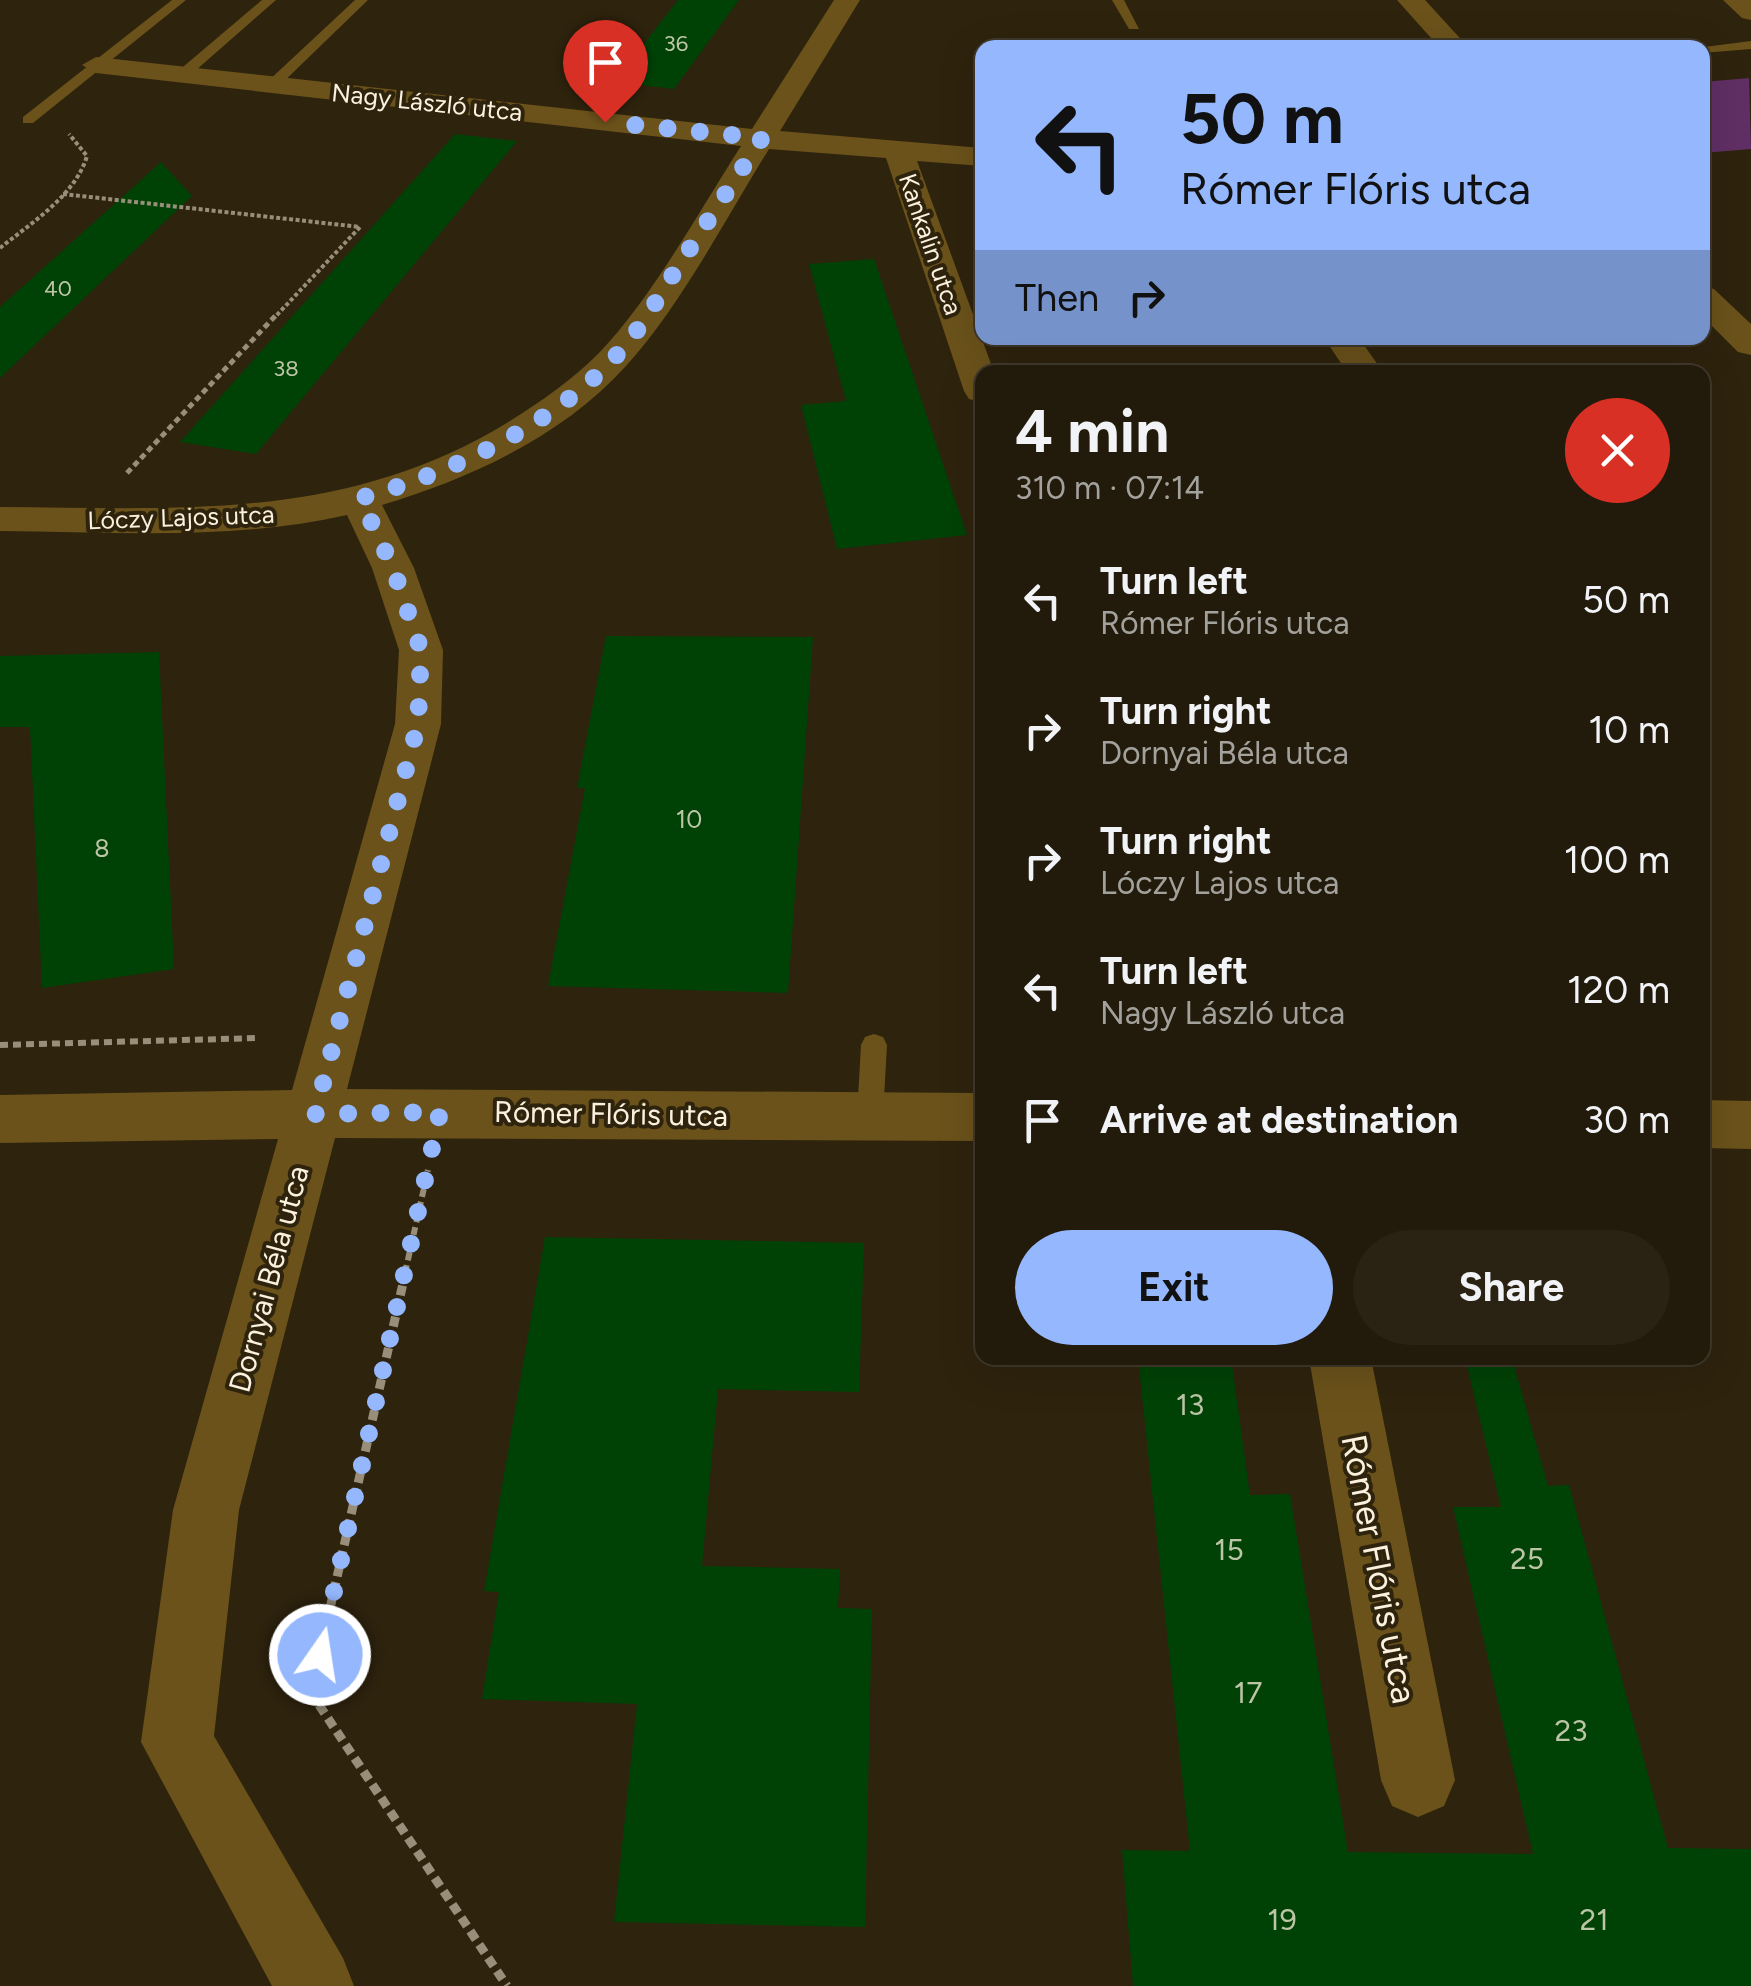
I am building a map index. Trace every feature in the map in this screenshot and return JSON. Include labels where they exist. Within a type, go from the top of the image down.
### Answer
[{"type":"street","name":"Lóczy Lajos utca","points":[[0,519],[170,522],[274,516],[404,486],[520,432],[599,372],[628,342],[762,138],[846,0]]},
{"type":"street","points":[[1410,0],[1448,40]]},
{"type":"street","points":[[1736,0],[1751,12]]},
{"type":"street","name":"Nagy László utca","points":[[96,65],[762,138],[975,156]]},
{"type":"street","name":"Kankalin utca","points":[[899,152],[975,371]]},
{"type":"street","points":[[1710,304],[1751,344]]},
{"type":"street","name":"Dornyai Béla utca","points":[[315,1986],[177,1742],[206,1510],[418,724],[421,650],[393,568],[360,498]]},
{"type":"street","name":"Rómer Flóris utca","points":[[0,1119],[440,1112],[975,1117]]},
{"type":"street","points":[[1710,1124],[1751,1124]]},
{"type":"street","name":"Rómer Flóris utca","points":[[1341,1365],[1418,1780]]},
{"type":"lane","points":[[28,120],[180,0]]},
{"type":"lane","points":[[182,75],[270,0]]},
{"type":"lane","name":"Nagy László utca","points":[[271,86],[362,0]]},
{"type":"lane","points":[[1118,0],[1134,26]]},
{"type":"lane","points":[[1710,48],[1751,45]]},
{"type":"lane","points":[[870,1116],[874,1046]]},
{"type":"path","points":[[0,248],[63,194],[86,167],[88,156],[72,136],[28,120]]},
{"type":"path","points":[[63,194],[360,227],[122,479],[140,479]]},
{"type":"path","points":[[0,1044],[259,1038]]},
{"type":"path","points":[[440,1112],[311,1693],[508,1986]]},
{"type":"shaded area","points":[[1749,78],[1751,149],[1710,152],[1710,81]]},
{"type":"building","points":[[678,0],[739,0],[674,89],[614,82]]},
{"type":"building","points":[[455,134],[517,141],[256,454],[180,442]]},
{"type":"building","points":[[161,162],[192,196],[0,378],[0,307]]},
{"type":"building","points":[[874,259],[967,535],[837,549],[801,405],[846,401],[809,264]]},
{"type":"building","points":[[606,636],[813,637],[788,993],[548,986],[585,788],[577,788]]},
{"type":"building","points":[[159,652],[174,969],[42,988],[30,727],[0,727],[0,656]]},
{"type":"building","points":[[545,1237],[864,1243],[859,1392],[718,1389],[702,1566],[840,1569],[838,1608],[872,1609],[865,1927],[614,1922],[637,1704],[482,1699],[499,1592],[484,1591]]},
{"type":"building","points":[[1139,1365],[1232,1365],[1250,1495],[1290,1494],[1348,1852],[1533,1854],[1453,1507],[1501,1507],[1467,1365],[1514,1365],[1548,1486],[1569,1485],[1668,1848],[1751,1849],[1751,1986],[1133,1986],[1122,1850],[1190,1851]]},
{"type":"route","points":[[320,1655],[440,1112],[315,1114],[418,724],[421,650],[393,568],[360,498],[404,486],[520,432],[599,372],[628,342],[762,138],[605,122]]}]
